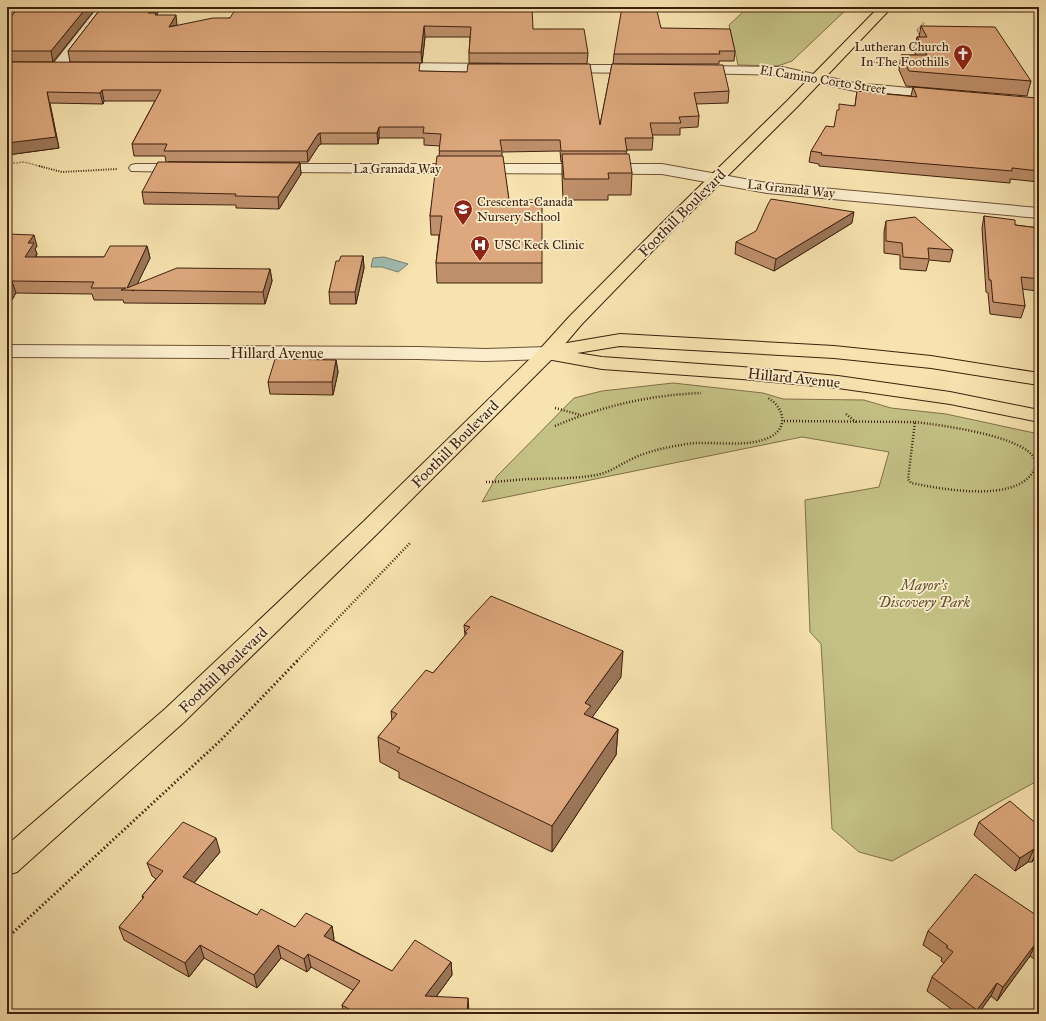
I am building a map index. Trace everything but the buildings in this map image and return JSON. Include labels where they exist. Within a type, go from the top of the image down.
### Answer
[{"type":"main road","name":"Foothill Boulevard","points":[[7,863],[174,716],[382,517],[547,353],[575,321],[667,227],[717,179],[886,7]]},
{"type":"main road","name":"Hillard Avenue","points":[[547,353],[620,340],[834,352],[931,362],[1039,379]]},
{"type":"main road","name":"Hillard Avenue","points":[[547,353],[602,363],[742,372],[838,382],[950,398],[1039,416]]},
{"type":"street","points":[[58,66],[104,7]]},
{"type":"street","points":[[44,67],[74,67]]},
{"type":"street","points":[[382,67],[514,68]]},
{"type":"street","points":[[546,68],[656,69]]},
{"type":"street","name":"El Camino Corto Street","points":[[680,70],[782,71],[816,79],[875,89],[953,96]]},
{"type":"street","points":[[136,168],[200,168]]},
{"type":"street","name":"La Granada Way","points":[[255,168],[662,170],[678,171],[767,188],[1039,213]]},
{"type":"street","name":"Hillard Avenue","points":[[7,351],[419,353],[478,355],[547,353]]},
{"type":"path","points":[[922,40],[917,30],[925,22]]},
{"type":"path","points":[[886,48],[923,48]]},
{"type":"path","points":[[873,62],[904,68]]},
{"type":"path","points":[[7,164],[24,162],[62,172],[136,168]]},
{"type":"path","points":[[555,426],[581,415],[625,401],[664,395],[707,394]]},
{"type":"path","points":[[486,482],[523,479],[570,478],[593,475],[612,470],[637,457],[678,446],[709,442],[752,442],[770,437],[781,429],[784,421],[781,410],[772,400],[765,398]]},
{"type":"path","points":[[555,408],[581,415]]},
{"type":"path","points":[[846,414],[856,422]]},
{"type":"path","points":[[784,421],[915,422],[1003,439],[1018,445],[1031,453],[1036,466],[1033,475],[1020,485],[1008,489],[978,491],[911,483],[908,479],[915,422]]},
{"type":"path","points":[[7,938],[221,740],[411,542]]},
{"type":"green space","points":[[849,7],[792,61],[778,66],[738,65],[729,25],[745,10]]},
{"type":"green space","name":"Mayor's Discovery Park","points":[[673,383],[763,393],[783,399],[864,400],[891,408],[946,414],[1039,434],[1039,780],[892,861],[859,852],[832,829],[821,644],[810,632],[805,500],[879,487],[889,452],[802,437],[482,502],[497,476],[574,398],[602,391]]},
{"type":"water","points":[[384,257],[408,264],[398,272],[382,267],[371,267],[373,258]]},
{"type":"place","name":"Lutheran Church In The Foothills","points":[[963,71]]},
{"type":"place","name":"Crescenta-Canada Nursery School","points":[[463,226]]},
{"type":"place","name":"USC Keck Clinic","points":[[480,262]]}]
